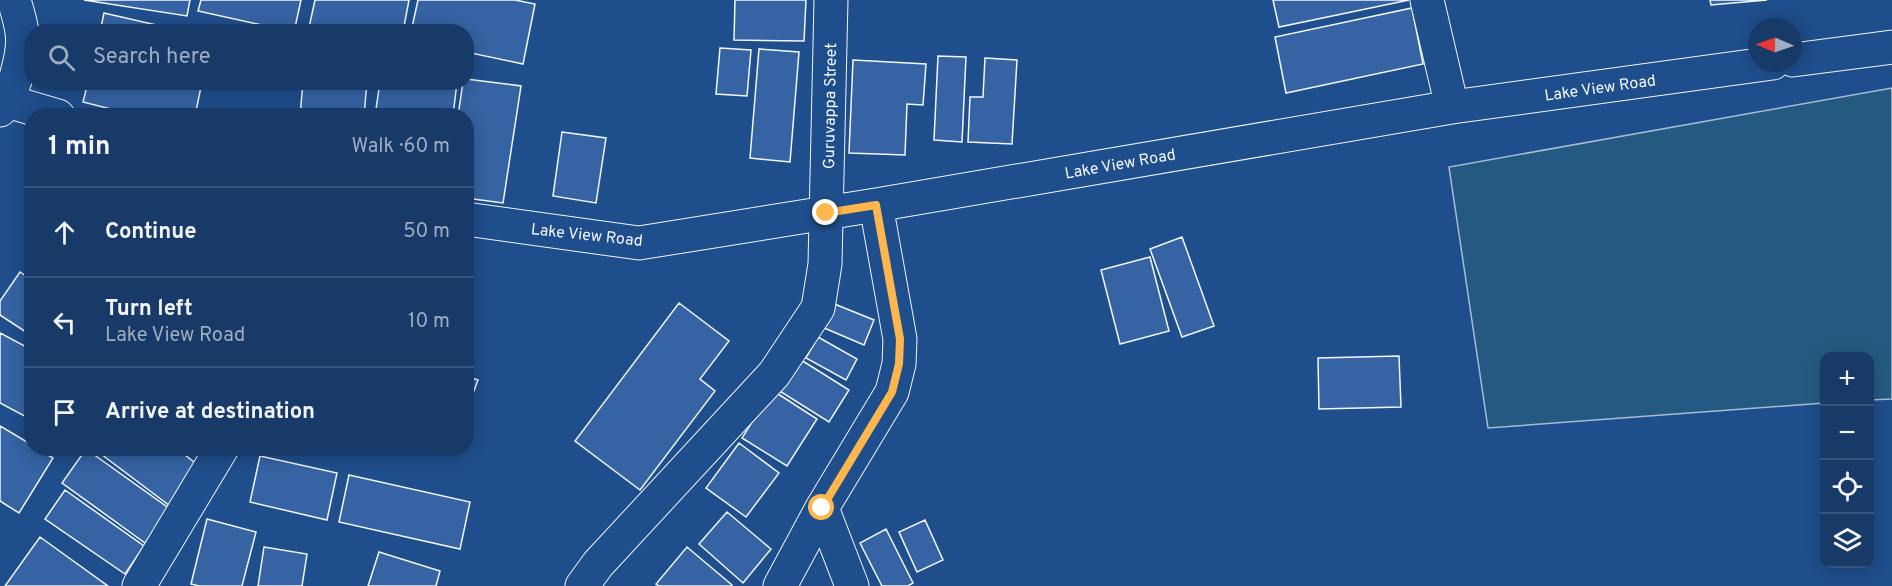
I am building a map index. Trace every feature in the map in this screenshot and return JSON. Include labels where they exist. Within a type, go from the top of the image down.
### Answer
[{"type":"street","points":[[14,0],[23,34],[19,66],[4,105],[24,109]]},
{"type":"street","name":"Guruvappa Street","points":[[582,586],[598,564],[774,375],[818,308],[825,264],[831,0]]},
{"type":"street","points":[[1427,0],[1452,107]]},
{"type":"street","points":[[1802,59],[1892,47]]},
{"type":"street","name":"Lake View Road","points":[[474,220],[639,243],[1452,107],[1748,66]]},
{"type":"street","points":[[780,586],[822,508],[892,392],[899,364],[900,339],[876,205]]},
{"type":"street","points":[[139,586],[217,456]]},
{"type":"street","points":[[822,508],[852,586]]},
{"type":"shaded area","points":[[1892,88],[1892,399],[1874,400],[1874,352],[1820,352],[1820,403],[1488,428],[1449,167]]},
{"type":"building","points":[[84,0],[190,0],[187,16]]},
{"type":"building","points":[[201,0],[301,0],[296,24],[257,24],[198,11]]},
{"type":"building","points":[[315,0],[409,0],[404,24],[310,24]]},
{"type":"building","points":[[418,0],[515,0],[535,4],[523,64],[474,54],[474,24],[413,24]]},
{"type":"building","points":[[735,0],[806,0],[804,41],[734,40]]},
{"type":"building","points":[[1273,0],[1409,0],[1279,27]]},
{"type":"building","points":[[1710,0],[1767,0],[1711,5]]},
{"type":"building","points":[[1412,8],[1423,64],[1286,93],[1275,37]]},
{"type":"building","points":[[104,13],[152,24],[102,24]]},
{"type":"building","points":[[720,48],[751,50],[747,96],[716,94]]},
{"type":"building","points":[[759,49],[799,52],[790,162],[750,158]]},
{"type":"building","points":[[938,56],[966,57],[962,142],[934,140]]},
{"type":"building","points":[[985,58],[1017,60],[1012,144],[968,142],[970,97],[983,97]]},
{"type":"building","points":[[853,60],[926,64],[923,105],[907,104],[905,155],[849,153]]},
{"type":"building","points":[[474,80],[521,86],[503,203],[474,199],[474,108],[459,108],[462,90],[474,90]]},
{"type":"building","points":[[86,90],[200,90],[197,108],[107,108],[83,102]]},
{"type":"building","points":[[302,90],[366,90],[365,108],[301,108]]},
{"type":"building","points":[[379,90],[456,90],[454,108],[376,108]]},
{"type":"building","points":[[562,132],[606,138],[596,203],[553,196]]},
{"type":"building","points":[[1182,237],[1214,326],[1182,337],[1150,249]]},
{"type":"building","points":[[1150,257],[1169,331],[1120,344],[1101,270]]},
{"type":"building","points":[[20,272],[24,275],[24,331],[0,315],[0,301]]},
{"type":"building","points":[[679,303],[729,341],[700,379],[715,391],[640,490],[575,441]]},
{"type":"building","points":[[832,303],[874,320],[864,345],[822,327]]},
{"type":"building","points":[[0,333],[24,346],[24,416],[0,403]]},
{"type":"building","points":[[818,337],[857,359],[846,380],[806,358]]},
{"type":"building","points":[[1399,356],[1401,407],[1319,409],[1318,358]]},
{"type":"building","points":[[798,358],[849,390],[829,422],[778,390]]},
{"type":"building","points":[[474,379],[478,380],[474,391]]},
{"type":"building","points":[[772,390],[817,419],[787,466],[742,438]]},
{"type":"building","points":[[0,426],[24,440],[24,456],[53,458],[19,513],[0,501]]},
{"type":"building","points":[[739,443],[779,473],[746,517],[706,488]]},
{"type":"building","points":[[81,456],[96,456],[170,509],[145,543],[62,483]]},
{"type":"building","points":[[104,456],[186,456],[199,466],[170,506]]},
{"type":"building","points":[[260,456],[337,473],[327,520],[250,502]]},
{"type":"building","points":[[349,475],[470,502],[460,549],[339,522]]},
{"type":"building","points":[[65,490],[144,546],[125,574],[45,519]]},
{"type":"building","points":[[727,512],[771,549],[743,583],[699,544]]},
{"type":"building","points":[[207,519],[256,532],[242,586],[191,584]]},
{"type":"building","points":[[925,520],[943,560],[917,572],[899,532]]},
{"type":"building","points":[[886,529],[913,583],[908,586],[882,586],[860,543]]},
{"type":"building","points":[[40,537],[108,586],[5,586]]},
{"type":"building","points":[[264,547],[307,554],[302,586],[258,586]]},
{"type":"building","points":[[687,547],[732,585],[659,586],[656,584]]},
{"type":"building","points":[[379,552],[440,571],[436,586],[368,586]]},
{"type":"route","points":[[822,508],[892,392],[899,364],[900,339],[876,205],[826,213]]}]
